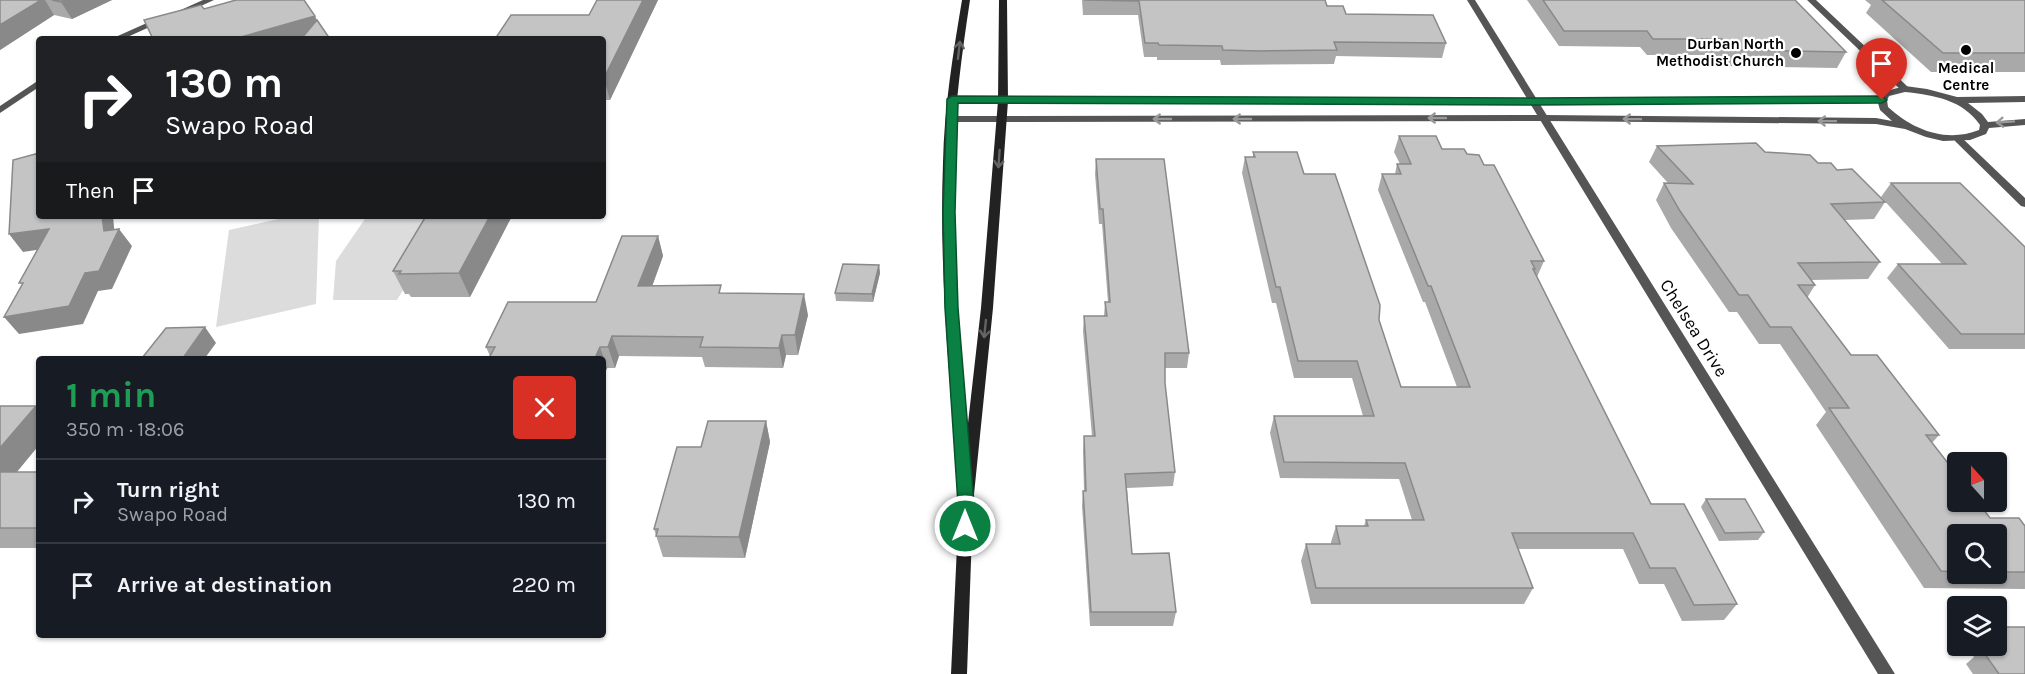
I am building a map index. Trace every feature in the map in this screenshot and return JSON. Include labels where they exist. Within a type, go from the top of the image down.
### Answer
[{"type":"main road","points":[[966,0],[950,119],[952,308],[966,504]]},
{"type":"main road","points":[[959,674],[966,504],[987,308],[1002,120],[1003,0]]},
{"type":"street","points":[[122,36],[210,0]]},
{"type":"street","name":"Chelsea Drive","points":[[1471,0],[1887,674]]},
{"type":"street","points":[[1810,0],[1905,89]]},
{"type":"street","points":[[0,110],[36,85]]},
{"type":"street","points":[[1906,126],[1883,108],[1882,100],[1886,94],[1905,89],[1929,92],[1954,100],[1975,112],[1985,125]]},
{"type":"street","points":[[952,99],[1534,102],[1882,100]]},
{"type":"street","points":[[1954,100],[2025,99]]},
{"type":"street","points":[[950,119],[1544,118],[1876,121],[1958,139],[1973,137],[1983,132],[1985,125]]},
{"type":"street","points":[[1985,125],[2025,122]]},
{"type":"street","points":[[1958,139],[2025,204]]},
{"type":"shaded area","points":[[278,219],[319,219],[316,304],[216,327],[229,230]]},
{"type":"shaded area","points":[[365,219],[446,219],[397,300],[333,300],[336,261]]},
{"type":"building","points":[[0,0],[41,0],[0,25]]},
{"type":"building","points":[[236,0],[304,0],[315,16],[245,36],[152,36],[144,20],[201,5],[204,9]]},
{"type":"building","points":[[597,0],[643,0],[606,74],[606,36],[497,36],[511,15],[589,15]]},
{"type":"building","points":[[1084,0],[1325,0],[1327,6],[1343,6],[1346,14],[1433,15],[1446,43],[1334,42],[1337,50],[1259,51],[1223,50],[1222,46],[1159,45],[1158,43],[1145,43],[1139,1]]},
{"type":"building","points":[[1543,0],[1795,0],[1846,52],[1732,50],[1722,39],[1653,39],[1647,31],[1564,31]]},
{"type":"building","points":[[1882,0],[2025,0],[2025,53],[1943,53]]},
{"type":"building","points":[[317,20],[328,36],[304,36]]},
{"type":"building","points":[[1399,136],[1436,136],[1442,149],[1464,149],[1467,154],[1479,155],[1484,165],[1494,165],[1544,261],[1531,261],[1535,269],[1533,269],[1651,504],[1684,504],[1737,604],[1694,605],[1675,568],[1650,568],[1633,533],[1512,533],[1533,588],[1316,588],[1306,544],[1340,544],[1336,526],[1368,526],[1366,520],[1424,520],[1405,463],[1284,462],[1274,416],[1374,416],[1357,361],[1298,361],[1280,287],[1276,287],[1245,157],[1255,157],[1253,152],[1297,152],[1304,174],[1335,174],[1380,305],[1379,320],[1401,387],[1470,387],[1431,286],[1428,286],[1382,174],[1401,174],[1397,164],[1411,164]]},
{"type":"building","points":[[1756,143],[1765,152],[1810,155],[1818,163],[1831,163],[1837,170],[1852,169],[1885,202],[1831,204],[1880,262],[1798,263],[1815,285],[1798,285],[1851,355],[1877,355],[1939,435],[1926,435],[1947,462],[1947,512],[1985,512],[1990,518],[2019,518],[2025,526],[2025,572],[2007,572],[2007,524],[1947,524],[1947,571],[1941,571],[1829,408],[1849,408],[1791,327],[1770,327],[1748,295],[1739,295],[1680,211],[1664,183],[1693,184],[1657,146]]},
{"type":"building","points":[[36,154],[36,219],[102,219],[104,231],[119,229],[99,271],[85,273],[69,306],[4,317],[23,283],[19,283],[49,229],[9,234],[13,160]]},
{"type":"building","points":[[1096,159],[1164,159],[1189,353],[1165,353],[1165,383],[1175,472],[1125,474],[1132,554],[1169,553],[1176,612],[1091,612],[1083,491],[1086,491],[1084,436],[1095,436],[1084,316],[1107,316],[1105,302],[1110,302],[1103,209],[1100,209]]},
{"type":"building","points":[[1891,183],[1960,183],[2025,247],[2025,334],[1961,334],[1898,264],[1966,264]]},
{"type":"building","points":[[424,219],[488,219],[459,273],[399,274],[401,271],[393,271]]},
{"type":"building","points":[[622,236],[658,236],[638,286],[721,285],[719,293],[804,294],[795,335],[782,335],[779,348],[700,347],[703,337],[612,336],[608,347],[600,347],[596,356],[490,356],[495,347],[486,347],[508,302],[596,302]]},
{"type":"building","points":[[843,264],[879,265],[872,294],[835,293]]},
{"type":"building","points":[[205,327],[184,356],[144,356],[166,328]]},
{"type":"building","points":[[0,406],[36,406],[0,448]]},
{"type":"building","points":[[708,421],[766,421],[739,537],[656,536],[658,529],[654,529],[677,447],[701,447]]},
{"type":"building","points":[[0,472],[36,472],[36,528],[0,528]]},
{"type":"building","points":[[1706,499],[1745,499],[1764,532],[1725,533]]},
{"type":"building","points":[[2007,627],[2025,627],[2025,674],[1999,674],[1986,656],[2007,656]]},
{"type":"place","name":"Medical Centre","points":[[1966,50]]},
{"type":"place","name":"Durban North Methodist Church","points":[[1796,53]]},
{"type":"route","points":[[965,526],[966,504],[952,308],[949,212],[952,99],[1534,102],[1882,100]]}]
